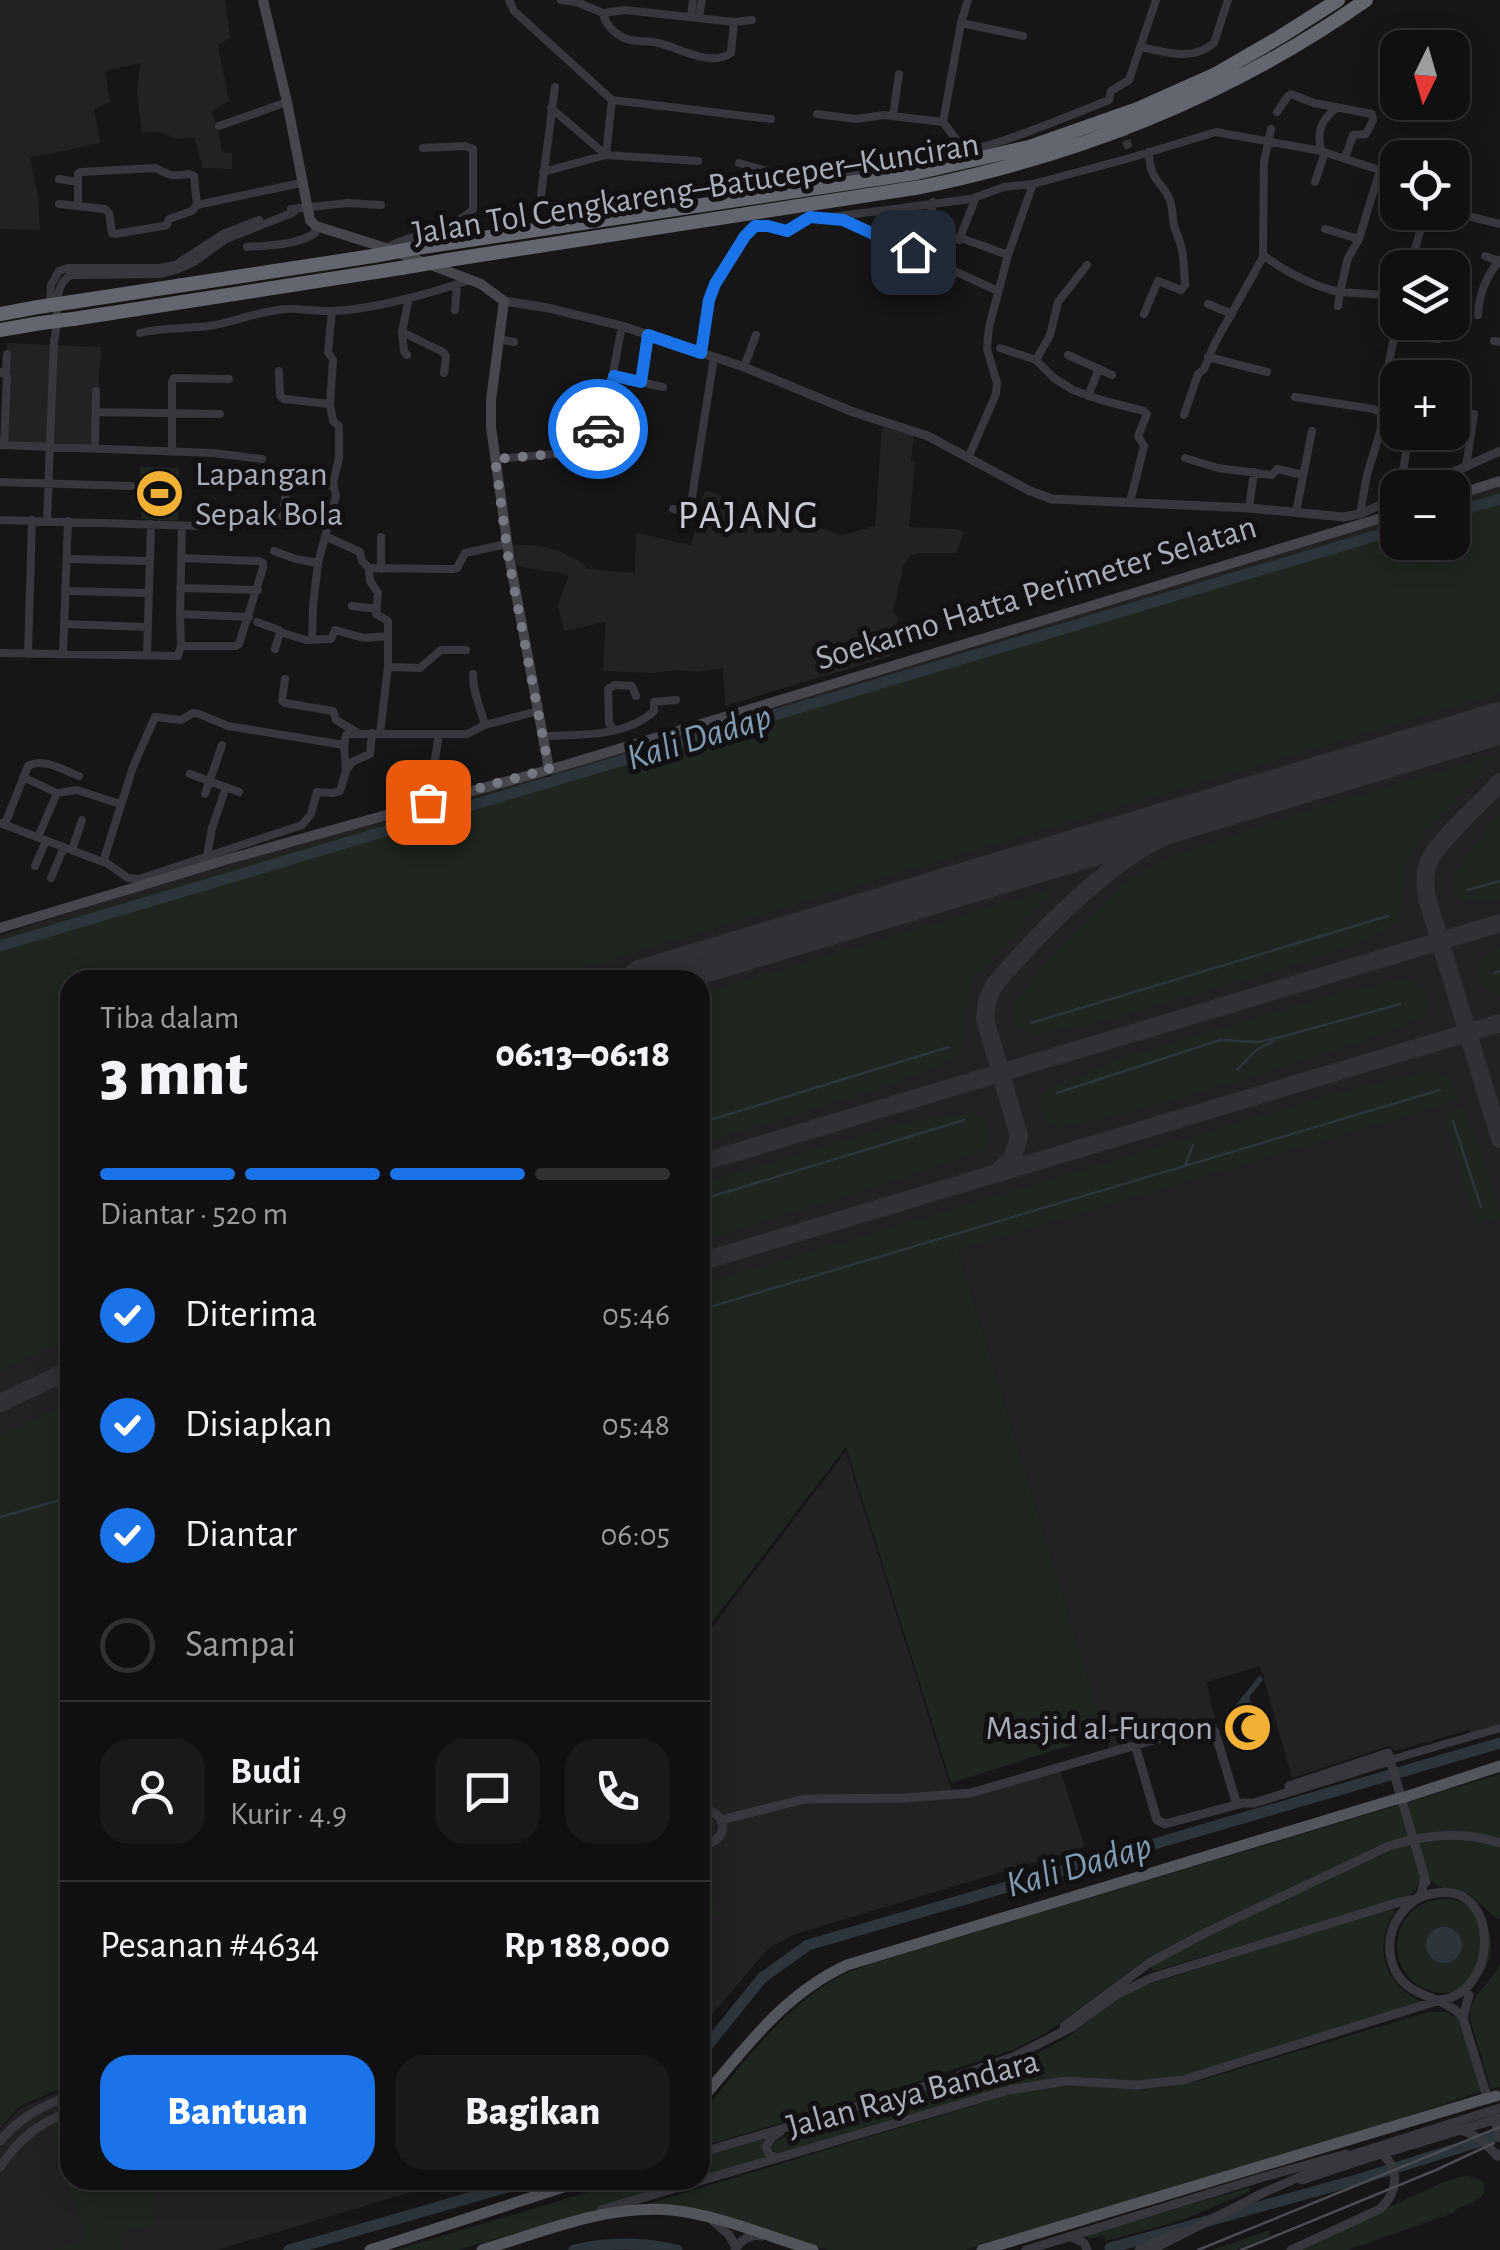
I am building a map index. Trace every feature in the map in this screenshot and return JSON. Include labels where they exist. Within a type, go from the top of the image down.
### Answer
[{"type":"highway","name":"Jalan Tol Cengkareng–Batuceper–Kunciran","points":[[1218,82],[1338,0]]},
{"type":"highway","name":"Jalan Tol Cengkareng–Batuceper–Kunciran","points":[[0,330],[988,174],[1084,144],[1291,49],[1366,0]]},
{"type":"highway","name":"Jalan Tol Cengkareng–Batuceper–Kunciran","points":[[0,314],[379,252],[916,173],[980,160],[1080,131],[1197,91]]},
{"type":"main road","points":[[263,0],[287,102],[301,183],[301,208],[310,220],[379,252],[494,292],[504,300],[491,414],[495,459],[549,769]]},
{"type":"main road","points":[[1470,490],[1500,481]]},
{"type":"main road","name":"Soekarno Hatta Perimeter Selatan","points":[[0,928],[549,769],[1380,518]]},
{"type":"main road","points":[[710,2090],[783,2006],[847,1965],[1500,1766]]},
{"type":"main road","points":[[982,2250],[1481,2100],[1498,2099]]},
{"type":"main road","points":[[370,2250],[559,2190]]},
{"type":"main road","name":"Jalan Raya Bandara","points":[[482,2250],[576,2222],[623,2212],[658,2210],[708,2218],[812,2250]]},
{"type":"street","points":[[508,0],[514,11],[612,100],[771,119]]},
{"type":"street","points":[[562,0],[604,13],[614,10],[734,22],[752,20]]},
{"type":"street","points":[[693,0],[695,16]]},
{"type":"street","points":[[695,16],[702,0]]},
{"type":"street","points":[[957,152],[959,143],[944,122],[968,0]]},
{"type":"street","points":[[739,162],[788,182],[992,144],[1111,103],[1112,91],[1129,80],[1156,0]]},
{"type":"street","points":[[1140,47],[1188,55],[1208,48],[1214,43],[1228,0]]},
{"type":"street","points":[[604,13],[605,22],[624,39],[656,42],[711,58],[731,53],[734,22]]},
{"type":"street","points":[[961,23],[1024,36]]},
{"type":"street","points":[[893,116],[899,74]]},
{"type":"street","points":[[541,195],[555,87]]},
{"type":"street","points":[[1277,112],[1291,94],[1374,116],[1366,134],[1353,135],[1346,158]]},
{"type":"street","points":[[606,154],[612,100]]},
{"type":"street","points":[[220,126],[287,102]]},
{"type":"street","points":[[551,108],[606,154]]},
{"type":"street","points":[[1314,182],[1323,152],[1318,134],[1323,120],[1336,108]]},
{"type":"street","points":[[818,114],[944,122]]},
{"type":"street","points":[[1184,415],[1197,376],[1263,255],[1264,162],[1272,129]]},
{"type":"street","points":[[701,353],[715,284],[750,230],[758,225],[787,231],[810,217],[976,197],[1216,132],[1323,152],[1380,170],[1359,239],[1348,258],[1338,306]]},
{"type":"street","points":[[379,252],[403,238],[462,219],[474,209],[473,149],[423,148]]},
{"type":"street","points":[[1144,314],[1158,281],[1181,290],[1186,285],[1184,249],[1174,227],[1170,200],[1151,173],[1150,152]]},
{"type":"street","points":[[543,172],[606,154],[698,161]]},
{"type":"street","points":[[59,204],[105,209],[112,233],[145,231],[167,225],[170,219],[192,211],[196,205],[194,176],[171,176],[154,168],[80,172],[78,206]]},
{"type":"street","points":[[59,179],[78,182]]},
{"type":"street","points":[[196,205],[301,183]]},
{"type":"street","points":[[968,456],[996,394],[987,344],[988,327],[1033,184]]},
{"type":"street","points":[[961,238],[976,197]]},
{"type":"street","points":[[913,252],[930,226],[933,202]]},
{"type":"street","points":[[47,521],[54,340],[50,330],[51,285],[59,271],[175,265],[223,234],[281,212],[348,203],[381,205]]},
{"type":"street","points":[[1470,216],[1500,224]]},
{"type":"street","points":[[832,217],[998,291]]},
{"type":"street","points":[[247,247],[298,241],[315,233],[316,226]]},
{"type":"street","points":[[930,226],[959,240],[1008,255]]},
{"type":"street","points":[[1326,229],[1359,239]]},
{"type":"street","points":[[1263,255],[1328,289],[1380,295]]},
{"type":"street","points":[[1478,315],[1486,280],[1500,260],[1485,256]]},
{"type":"street","points":[[1036,360],[1050,335],[1058,302],[1087,265]]},
{"type":"street","points":[[140,333],[206,326],[288,309],[332,312],[409,298],[463,282]]},
{"type":"street","points":[[455,310],[463,282]]},
{"type":"street","points":[[407,355],[402,332],[409,298]]},
{"type":"street","points":[[504,300],[622,326],[744,367],[853,412],[928,436],[1052,499],[1249,508],[1344,518],[1380,505]]},
{"type":"street","points":[[1208,304],[1232,314]]},
{"type":"street","points":[[312,640],[318,564],[336,496],[333,486],[339,458],[340,434],[330,404],[333,360],[328,352],[332,312]]},
{"type":"street","points":[[495,459],[566,453],[568,443],[589,442],[591,428],[603,428],[622,326]]},
{"type":"street","points":[[402,332],[444,352],[444,373]]},
{"type":"street","points":[[641,382],[648,335]]},
{"type":"street","points":[[744,367],[756,335]]},
{"type":"street","points":[[499,340],[514,342]]},
{"type":"street","points":[[1000,348],[1036,360],[1061,382],[1088,396],[1144,411],[1138,436],[1144,446],[1130,502]]},
{"type":"street","points":[[7,354],[3,372],[2,445],[212,453],[262,459]]},
{"type":"street","points":[[1068,355],[1112,375]]},
{"type":"street","points":[[1208,357],[1267,372]]},
{"type":"street","points":[[673,509],[690,510],[714,358]]},
{"type":"street","points":[[1088,396],[1098,369]]},
{"type":"street","points":[[279,370],[280,396],[284,399],[330,404]]},
{"type":"street","points":[[614,376],[663,387]]},
{"type":"street","points":[[172,451],[174,378],[229,379]]},
{"type":"street","points":[[95,449],[96,391]]},
{"type":"street","points":[[1294,398],[1374,409],[1380,414],[1381,428],[1360,514]]},
{"type":"street","points":[[96,412],[220,414]]},
{"type":"street","points":[[1466,467],[1474,414]]},
{"type":"street","points":[[1296,512],[1312,431]]},
{"type":"street","points":[[1459,470],[1500,451]]},
{"type":"street","points":[[1403,470],[1406,454]]},
{"type":"street","points":[[1185,458],[1218,468],[1272,475],[1277,469],[1303,474]]},
{"type":"street","points":[[1249,508],[1254,472]]},
{"type":"street","points":[[277,475],[333,486]]},
{"type":"street","points":[[282,516],[289,477]]},
{"type":"street","points":[[0,482],[131,486]]},
{"type":"street","points":[[0,520],[197,526]]},
{"type":"street","points":[[28,654],[32,520]]},
{"type":"street","points":[[64,654],[68,521]]},
{"type":"street","points":[[147,655],[152,524]]},
{"type":"street","points":[[0,653],[178,656],[182,526]]},
{"type":"street","points":[[324,536],[360,552],[360,559],[370,568],[453,570],[465,553],[507,544]]},
{"type":"street","points":[[381,537],[381,568]]},
{"type":"street","points":[[274,550],[318,564]]},
{"type":"street","points":[[66,558],[150,560]]},
{"type":"street","points":[[181,646],[240,644],[253,620],[262,562],[182,558]]},
{"type":"street","points":[[78,776],[36,761],[28,766],[3,823],[104,861],[132,880],[302,824],[311,814],[318,792],[340,791],[352,762],[370,754],[376,733],[388,666],[388,621],[376,614],[378,593],[370,580],[370,568]]},
{"type":"street","points":[[180,588],[258,590]]},
{"type":"street","points":[[65,591],[149,593]]},
{"type":"street","points":[[352,606],[376,609]]},
{"type":"street","points":[[180,614],[253,620],[312,640],[329,640],[335,630],[364,638],[388,636]]},
{"type":"street","points":[[64,624],[148,626]]},
{"type":"street","points":[[275,649],[280,632]]},
{"type":"street","points":[[388,666],[420,668],[441,650],[466,650]]},
{"type":"street","points":[[473,674],[473,692],[485,725]]},
{"type":"street","points":[[286,678],[284,703],[334,711],[336,720],[358,734]]},
{"type":"street","points":[[613,730],[609,723],[608,689],[632,686],[636,696]]},
{"type":"street","points":[[543,736],[582,735],[638,724],[654,712],[654,702],[676,700]]},
{"type":"street","points":[[346,771],[346,735],[466,734],[538,710]]},
{"type":"street","points":[[104,861],[120,804],[155,716],[181,720],[193,713],[228,726],[344,745]]},
{"type":"street","points":[[438,782],[439,734]]},
{"type":"street","points":[[205,794],[222,745]]},
{"type":"street","points":[[190,774],[239,792]]},
{"type":"street","points":[[24,777],[57,793],[77,790],[120,804]]},
{"type":"street","points":[[207,857],[226,787]]},
{"type":"street","points":[[36,866],[57,793]]},
{"type":"street","points":[[51,878],[82,820]]},
{"type":"street","points":[[721,1820],[805,1799],[971,1794],[1200,1726],[1211,1727],[1215,1732],[1240,1804]]},
{"type":"street","points":[[1135,1745],[1159,1822],[1170,1824],[1254,1803],[1500,1728]]},
{"type":"street","points":[[1390,1761],[1424,1879],[1433,1890],[1473,1901],[1495,1930]]},
{"type":"street","points":[[710,1810],[721,1820],[722,1831],[720,1838],[710,1844]]},
{"type":"street","name":"Jalan Raya Bandara","points":[[1047,2041],[1149,1963],[1224,1923],[1390,1846],[1446,1834],[1500,1844]]},
{"type":"street","points":[[1424,1879],[1422,1892],[1406,1907],[1394,1927],[1390,1955],[1396,1973],[1411,1989],[1440,2000],[1463,2018],[1500,2138]]},
{"type":"street","name":"Jalan Raya Bandara","points":[[710,2150],[1014,2057],[1151,1978],[1440,1892]]},
{"type":"street","points":[[1463,2018],[1470,1993],[1485,1980]]},
{"type":"street","name":"Jalan Raya Bandara","points":[[710,2179],[1022,2086],[1066,2081],[1138,2085],[1184,2080],[1470,1993]]},
{"type":"street","points":[[1151,2250],[1265,2192],[1345,2157],[1498,2099]]},
{"type":"street","points":[[0,2141],[22,2118],[60,2100]]},
{"type":"street","points":[[0,2167],[30,2132],[60,2117]]},
{"type":"street","points":[[1140,2250],[1239,2202],[1362,2160],[1498,2122]]},
{"type":"street","points":[[784,2158],[771,2157],[767,2144],[777,2133],[796,2124]]},
{"type":"street","points":[[1026,2250],[1260,2178],[1444,2129],[1472,2134],[1496,2153]]},
{"type":"street","points":[[1292,2250],[1386,2203],[1396,2171],[1386,2156],[1365,2148]]},
{"type":"street","name":"Jalan Raya Bandara","points":[[576,2222],[586,2215],[671,2190]]},
{"type":"street","points":[[708,2218],[720,2224],[735,2249],[754,2235],[769,2237]]},
{"type":"street","points":[[1069,2236],[1087,2250]]},
{"type":"shaded area","points":[[0,0],[225,0],[230,38],[218,45],[229,101],[211,112],[222,152],[232,153],[232,169],[203,168],[194,137],[176,139],[162,132],[142,133],[137,94],[140,63],[105,71],[110,102],[94,110],[100,143],[30,158],[40,230],[0,229]]},
{"type":"shaded area","points":[[7,343],[101,347],[95,449],[7,447]]},
{"type":"shaded area","points":[[882,426],[914,435],[909,527],[964,532],[956,553],[919,553],[904,564],[893,611],[898,618],[891,656],[725,706],[723,668],[698,672],[603,671],[605,622],[564,631],[558,605],[569,575],[517,566],[512,544],[559,551],[588,569],[635,573],[636,533],[691,545],[705,490],[727,498],[724,506],[745,518],[751,506],[842,535],[875,526]]},
{"type":"shaded area","name":"Lapangan Sepak Bola","points":[[140,467],[179,468],[178,521],[141,519]]},
{"type":"shaded area","points":[[1500,485],[1500,1731],[1472,1740],[1469,1730],[1396,1751],[1389,1746],[1292,1778],[1260,1666],[1206,1682],[1215,1718],[1109,1748],[956,1243],[710,1319],[710,970],[60,970],[60,1435],[0,1463],[0,935],[415,810],[422,816],[427,806],[541,774],[552,777],[553,772],[1380,521],[1380,560],[1470,560],[1470,494]]},
{"type":"shaded area","points":[[1500,491],[1500,693],[576,970],[60,970],[60,1343],[0,1371],[0,939],[1380,528],[1380,560],[1470,560],[1470,499]]},
{"type":"shaded area","points":[[1495,755],[1414,847],[1407,864],[1398,922],[1368,939],[1312,960],[1093,1024],[1034,1034],[1019,1030],[1012,1021],[1013,1005],[1050,958],[1120,886],[1145,870],[1173,856],[1282,818]]},
{"type":"shaded area","points":[[1500,814],[1500,899],[1464,901],[1453,890],[1452,877]]},
{"type":"shaded area","points":[[1056,887],[975,979],[958,1054],[880,1088],[710,1140],[710,991]]},
{"type":"shaded area","points":[[1500,947],[1500,994],[1481,985],[1479,972],[1485,958]]},
{"type":"shaded area","points":[[1404,979],[1418,983],[1426,991],[1424,1016],[1373,1038],[1202,1092],[1089,1122],[1060,1128],[1048,1122],[1041,1112],[1041,1100],[1048,1089],[1121,1058],[1345,991]]},
{"type":"shaded area","points":[[1437,1071],[1449,1076],[1460,1100],[958,1250],[1105,1734],[951,1783],[846,1447],[710,1625],[710,1282],[1337,1093]]},
{"type":"shaded area","points":[[1464,1108],[1500,1214],[1500,1218],[1476,1225],[1446,1124],[1452,1112]]},
{"type":"shaded area","points":[[970,1112],[986,1122],[990,1139],[983,1150],[908,1177],[710,1238],[710,1181],[898,1124]]},
{"type":"shaded area","points":[[60,1407],[60,2089],[20,2106],[0,2128],[0,1435]]},
{"type":"shaded area","points":[[846,1451],[952,1792],[979,1788],[1058,1763],[1085,1847],[792,1935],[768,1949],[710,2016],[710,1630]]},
{"type":"shaded area","points":[[1260,1675],[1263,1680],[1249,1697],[1256,1708],[1253,1719],[1235,1710],[1235,1706]]},
{"type":"shaded area","points":[[1500,1774],[1500,1919],[1469,1894],[1430,1880],[1405,1803]]},
{"type":"shaded area","points":[[1399,1805],[1420,1877],[1408,1897],[1154,1971],[1146,1959],[1046,2033],[1015,2049],[710,2144],[710,2103],[775,2028],[827,1984],[884,1960]]},
{"type":"shaded area","points":[[710,1885],[717,1914],[710,1918]]},
{"type":"shaded area","points":[[1444,1899],[1462,1903],[1477,1913],[1487,1928],[1491,1946],[1487,1964],[1477,1979],[1462,1989],[1444,1993],[1426,1989],[1411,1979],[1401,1964],[1397,1946],[1401,1928],[1411,1913],[1426,1903]]},
{"type":"shaded area","points":[[1389,1909],[1395,1911],[1384,1938],[1386,1963],[1398,1985],[1422,2002],[1198,2073],[1145,2081],[1055,2079],[780,2155],[772,2149],[773,2143],[799,2129],[1024,2061],[1071,2035],[1116,2000],[1140,1987]]},
{"type":"shaded area","points":[[1444,1927],[1457,1932],[1462,1945],[1457,1958],[1444,1963],[1431,1958],[1426,1945],[1431,1932]]},
{"type":"shaded area","points":[[1500,1964],[1500,2087],[1491,2089],[1470,2011]]},
{"type":"shaded area","points":[[1428,2012],[1446,2012],[1459,2019],[1483,2091],[966,2250],[829,2250],[644,2205],[694,2190],[710,2190],[710,2185],[1018,2092],[1050,2086],[1137,2089],[1198,2081]]},
{"type":"shaded area","points":[[60,2091],[60,2190],[418,2190],[217,2250],[0,2250],[0,2130],[21,2108]]},
{"type":"shaded area","points":[[60,2120],[60,2154],[53,2130],[52,2123]]},
{"type":"shaded area","points":[[764,2139],[761,2149],[766,2159],[710,2176],[710,2155]]},
{"type":"shaded area","points":[[1467,2175],[1484,2182],[1484,2194],[1455,2212],[1348,2250],[1298,2250],[1443,2182]]},
{"type":"shaded area","points":[[1251,2187],[1249,2192],[1180,2221],[1105,2241],[1103,2236],[1089,2239],[1086,2235]]},
{"type":"shaded area","points":[[71,2190],[158,2190],[150,2206],[155,2222],[118,2234],[123,2250],[52,2250],[85,2239]]},
{"type":"shaded area","points":[[595,2190],[664,2190],[458,2250],[396,2250]]},
{"type":"shaded area","points":[[1269,2230],[1270,2236],[1236,2250],[1212,2250]]},
{"type":"waterway","name":"Kali Dadap","points":[[1470,508],[1500,499]]},
{"type":"waterway","name":"Kali Dadap","points":[[0,946],[1380,534]]},
{"type":"waterway","points":[[1468,890],[1500,881]]},
{"type":"waterway","points":[[1031,1023],[1388,916]]},
{"type":"waterway","points":[[1494,973],[1500,971]]},
{"type":"waterway","points":[[1281,1037],[1400,1004]]},
{"type":"waterway","points":[[1057,1093],[1220,1040],[1258,1042],[1281,1037]]},
{"type":"waterway","points":[[1237,1070],[1256,1050],[1274,1041]]},
{"type":"waterway","points":[[710,1120],[949,1047]]},
{"type":"waterway","points":[[710,1307],[1440,1090]]},
{"type":"waterway","points":[[710,1197],[964,1120]]},
{"type":"waterway","points":[[1453,1121],[1481,1207]]},
{"type":"waterway","points":[[1185,1166],[1193,1145]]},
{"type":"waterway","points":[[0,1517],[60,1500]]},
{"type":"waterway","name":"Kali Dadap","points":[[710,2043],[762,1978],[808,1945],[1500,1743]]},
{"type":"waterway","name":"Kali Dadap","points":[[1110,2248],[1360,2179],[1500,2135]]},
{"type":"waterway","name":"Kali Dadap","points":[[289,2250],[497,2190]]},
{"type":"waterway","name":"Kali Dadap","points":[[574,2250],[626,2244],[677,2250]]},
{"type":"taxiway","points":[[1500,782],[1435,851],[1425,883],[1500,1139]]},
{"type":"taxiway","points":[[998,1172],[1013,1157],[1019,1136],[985,1019],[987,1000],[995,984],[1105,874],[1149,844],[1232,803]]},
{"type":"taxiway","points":[[710,1160],[1500,923]]},
{"type":"taxiway","points":[[710,1259],[1500,1023]]},
{"type":"taxiway","points":[[0,1403],[60,1375]]},
{"type":"runway","points":[[676,970],[1500,723]]},
{"type":"tunnel","points":[[1122,129],[1129,148]]},
{"type":"tram line","points":[[1198,2250],[1500,2127]]},
{"type":"tram line","points":[[1241,2250],[1494,2143]]},
{"type":"way so far","points":[[428,802],[549,769],[508,556],[495,459],[566,453],[568,443],[589,442],[591,428],[598,429]]},
{"type":"place","name":"Lapangan Sepak Bola","points":[[160,494]]},
{"type":"place","name":"Masjid al-Furqon","points":[[1248,1728]]},
{"type":"district","name":"PAJANG","points":[[749,516]]},
{"type":"route","points":[[598,429],[603,428],[614,376],[641,382],[648,335],[701,353],[715,284],[755,226],[787,231],[806,218],[832,217],[913,252]]}]
